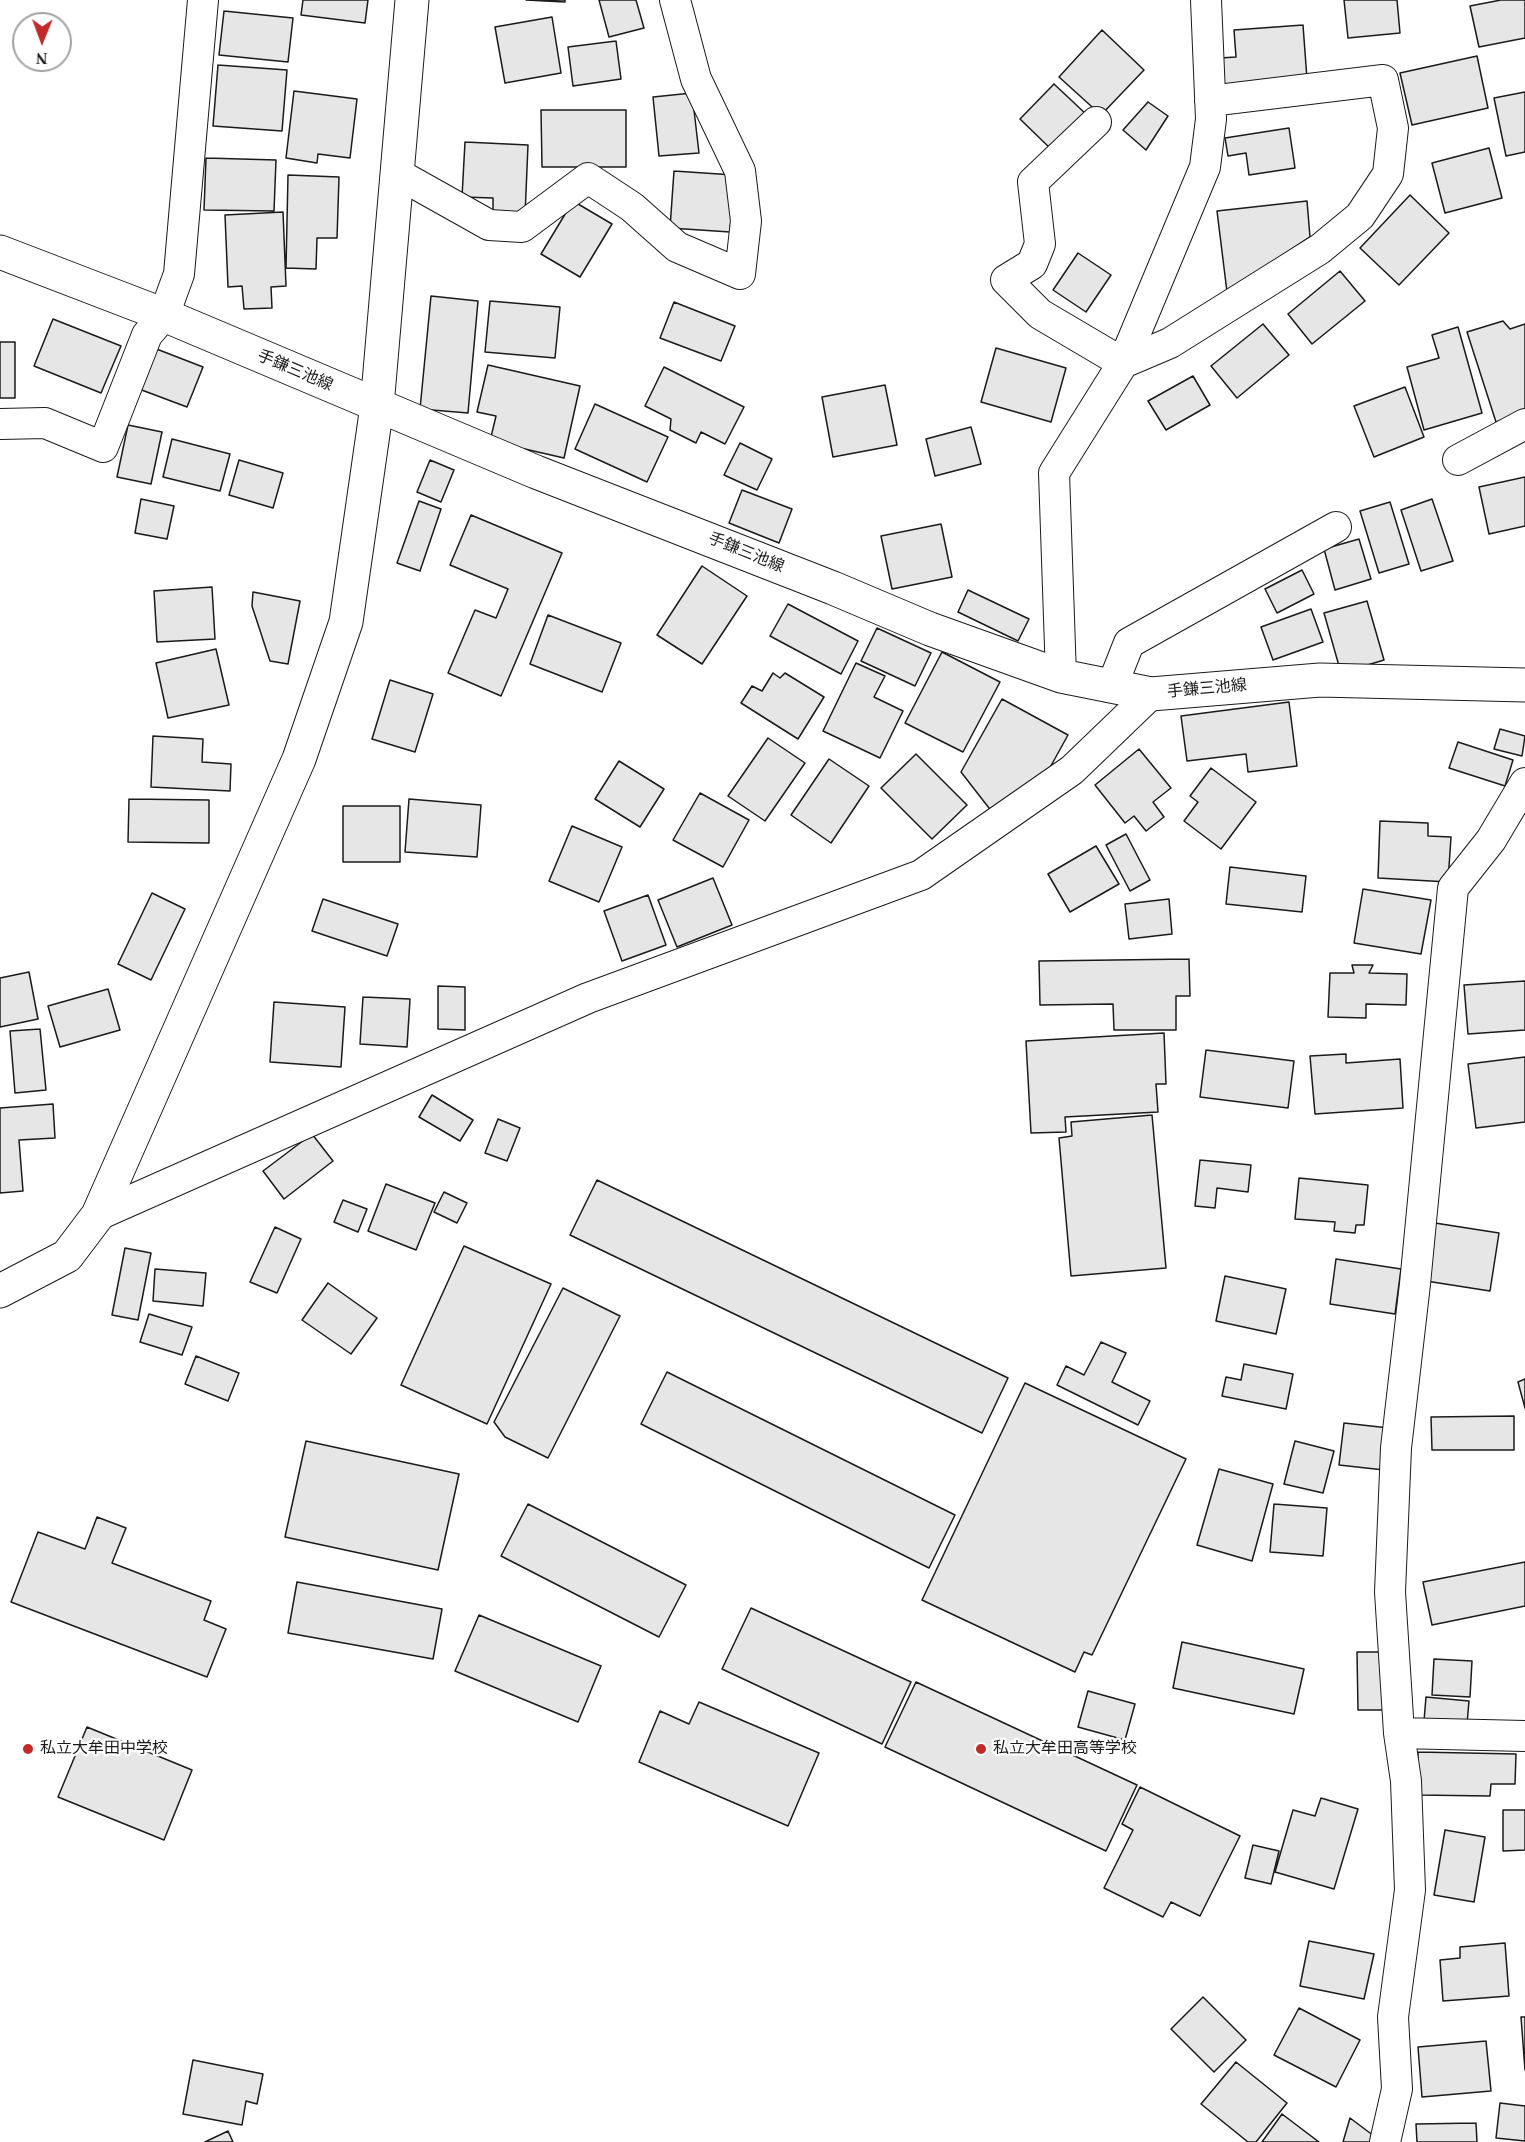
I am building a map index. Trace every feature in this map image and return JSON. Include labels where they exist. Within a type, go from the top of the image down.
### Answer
[{"type":"main road","points":[[0,1291],[67,1256],[98,1215],[299,759],[346,622],[377,406],[412,0]]},
{"type":"main road","name":"手鎌三池線","points":[[0,252],[164,315],[536,472],[811,579],[930,629],[1061,676],[1151,694],[1320,680],[1525,685]]},
{"type":"street","points":[[0,424],[45,423],[103,447],[147,335],[164,315],[178,274],[203,0]]},
{"type":"street","points":[[398,174],[489,225],[522,227],[588,178],[632,207],[677,247],[740,274],[746,220],[740,171],[696,79],[675,0]]},
{"type":"street","points":[[1061,676],[1054,473],[1123,363],[1205,167],[1211,119],[1206,0]]},
{"type":"street","points":[[1123,363],[1170,343],[1320,249],[1360,216],[1388,174],[1393,128],[1383,80],[1210,101]]},
{"type":"street","points":[[1096,122],[1034,182],[1040,244],[1032,264],[1006,280],[1040,314],[1123,363]]},
{"type":"street","points":[[1458,460],[1525,424]]},
{"type":"street","points":[[1112,686],[1130,643],[1336,527]]},
{"type":"street","points":[[98,1215],[588,998],[921,875],[1072,770],[1151,694]]},
{"type":"street","points":[[1385,2142],[1397,2089],[1393,2018],[1410,1890],[1406,1781],[1399,1733],[1390,1592],[1396,1448],[1415,1284],[1454,888],[1491,840],[1525,783]]},
{"type":"street","points":[[1399,1733],[1525,1736]]},
{"type":"building","points":[[303,0],[368,0],[365,23],[301,15]]},
{"type":"building","points":[[526,0],[565,0],[565,2]]},
{"type":"building","points":[[599,0],[636,0],[644,28],[609,37]]},
{"type":"building","points":[[1344,0],[1397,0],[1400,33],[1348,38]]},
{"type":"building","points":[[1501,0],[1525,0],[1525,38],[1479,47],[1470,6]]},
{"type":"building","points":[[224,11],[293,18],[288,62],[219,55]]},
{"type":"building","points":[[552,17],[561,73],[505,83],[495,27]]},
{"type":"building","points":[[1303,25],[1307,79],[1222,85],[1220,58],[1236,57],[1234,30]]},
{"type":"building","points":[[1102,30],[1144,70],[1101,115],[1059,77]]},
{"type":"building","points":[[616,41],[621,79],[573,86],[568,47]]},
{"type":"building","points":[[1477,56],[1488,108],[1412,125],[1400,73]]},
{"type":"building","points":[[218,65],[287,70],[282,131],[213,126]]},
{"type":"building","points":[[1054,84],[1087,115],[1053,151],[1020,119]]},
{"type":"building","points":[[294,91],[357,99],[350,158],[318,154],[317,163],[286,158]]},
{"type":"building","points":[[1525,92],[1525,152],[1506,156],[1494,98]]},
{"type":"building","points":[[692,93],[699,153],[659,156],[653,97]]},
{"type":"building","points":[[1148,102],[1168,116],[1146,150],[1123,130]]},
{"type":"building","points":[[541,110],[626,110],[626,167],[542,167]]},
{"type":"building","points":[[1289,128],[1295,168],[1249,175],[1246,153],[1228,156],[1225,138]]},
{"type":"building","points":[[465,142],[528,145],[525,216],[493,218],[493,198],[462,197]]},
{"type":"building","points":[[1489,148],[1502,198],[1445,213],[1432,163]]},
{"type":"building","points":[[206,158],[276,160],[274,211],[204,210]]},
{"type":"building","points":[[674,171],[734,175],[730,232],[670,228]]},
{"type":"building","points":[[288,175],[339,177],[337,238],[317,238],[316,269],[286,268]]},
{"type":"building","points":[[1410,195],[1449,233],[1399,285],[1360,248]]},
{"type":"building","points":[[573,201],[612,224],[580,277],[541,254]]},
{"type":"building","points":[[1307,201],[1310,237],[1227,292],[1217,211]]},
{"type":"building","points":[[283,212],[286,286],[271,287],[272,308],[244,309],[242,286],[228,287],[225,215]]},
{"type":"building","points":[[1078,253],[1111,275],[1086,312],[1053,290]]},
{"type":"building","points":[[1340,271],[1365,301],[1312,344],[1288,314]]},
{"type":"building","points":[[431,296],[478,301],[468,413],[420,409]]},
{"type":"building","points":[[490,301],[560,307],[555,358],[485,352]]},
{"type":"building","points":[[674,302],[735,326],[721,361],[660,338]]},
{"type":"building","points":[[53,319],[121,346],[101,393],[34,366]]},
{"type":"building","points":[[1503,321],[1510,329],[1525,324],[1525,412],[1496,422],[1467,332]]},
{"type":"building","points":[[1263,324],[1289,355],[1237,398],[1211,366]]},
{"type":"building","points":[[1458,327],[1482,413],[1424,430],[1407,367],[1439,358],[1432,335]]},
{"type":"building","points":[[0,342],[15,342],[15,398],[0,398]]},
{"type":"building","points":[[154,348],[203,367],[187,407],[139,389]]},
{"type":"building","points":[[996,348],[1066,368],[1051,422],[981,402]]},
{"type":"building","points":[[488,365],[580,386],[564,458],[490,441],[496,416],[477,412]]},
{"type":"building","points":[[664,367],[744,407],[725,444],[701,432],[696,443],[670,430],[671,419],[645,406]]},
{"type":"building","points":[[1193,376],[1210,405],[1166,430],[1148,401]]},
{"type":"building","points":[[885,385],[897,445],[833,457],[822,397]]},
{"type":"building","points":[[1405,387],[1424,437],[1374,457],[1354,406]]},
{"type":"building","points":[[595,404],[668,437],[647,482],[575,449]]},
{"type":"building","points":[[128,425],[162,432],[151,484],[117,477]]},
{"type":"building","points":[[971,427],[981,464],[935,476],[926,439]]},
{"type":"building","points":[[172,439],[230,454],[220,491],[163,477]]},
{"type":"building","points":[[740,443],[772,459],[757,490],[724,475]]},
{"type":"building","points":[[239,460],[283,473],[273,508],[229,495]]},
{"type":"building","points":[[430,460],[454,470],[441,502],[417,492]]},
{"type":"building","points":[[1525,477],[1525,526],[1489,534],[1479,487]]},
{"type":"building","points":[[742,490],[792,509],[779,543],[729,523]]},
{"type":"building","points":[[141,499],[174,506],[167,539],[135,533]]},
{"type":"building","points":[[1432,499],[1453,561],[1421,571],[1401,510]]},
{"type":"building","points":[[419,501],[441,509],[420,571],[397,563]]},
{"type":"building","points":[[1390,502],[1409,564],[1379,573],[1360,511]]},
{"type":"building","points":[[471,515],[562,553],[501,696],[448,673],[475,610],[496,618],[508,589],[450,565]]},
{"type":"building","points":[[941,524],[952,577],[892,589],[881,536]]},
{"type":"building","points":[[1359,539],[1371,579],[1335,590],[1324,549]]},
{"type":"building","points":[[702,566],[747,596],[702,664],[657,635]]},
{"type":"building","points":[[1302,570],[1314,594],[1277,613],[1265,589]]},
{"type":"building","points":[[212,587],[215,639],[157,642],[154,591]]},
{"type":"building","points":[[968,590],[1029,619],[1018,641],[958,612]]},
{"type":"building","points":[[253,592],[300,601],[288,664],[270,661],[252,606]]},
{"type":"building","points":[[1367,601],[1384,660],[1341,673],[1324,613]]},
{"type":"building","points":[[788,604],[858,641],[841,674],[770,636]]},
{"type":"building","points":[[1311,609],[1323,642],[1273,660],[1261,627]]},
{"type":"building","points":[[548,615],[621,643],[602,692],[530,664]]},
{"type":"building","points":[[877,628],[931,653],[915,686],[861,661]]},
{"type":"building","points":[[216,649],[229,705],[168,718],[156,663]]},
{"type":"building","points":[[942,652],[1000,682],[963,752],[905,723]]},
{"type":"building","points":[[856,663],[885,676],[874,697],[903,711],[880,758],[823,731]]},
{"type":"building","points":[[773,673],[780,678],[785,673],[824,697],[798,739],[741,703],[752,686],[762,691]]},
{"type":"building","points":[[390,680],[433,694],[415,752],[372,739]]},
{"type":"building","points":[[1002,699],[1068,735],[1042,782],[996,817],[961,772]]},
{"type":"building","points":[[1289,702],[1297,766],[1248,772],[1246,754],[1187,761],[1181,716]]},
{"type":"building","points":[[1500,729],[1525,736],[1522,756],[1494,749]]},
{"type":"building","points":[[153,736],[203,739],[202,762],[231,764],[230,791],[151,787]]},
{"type":"building","points":[[768,738],[805,763],[765,821],[728,796]]},
{"type":"building","points":[[1458,742],[1513,760],[1505,786],[1449,768]]},
{"type":"building","points":[[1139,749],[1171,788],[1153,802],[1164,817],[1146,831],[1134,816],[1125,823],[1095,785]]},
{"type":"building","points":[[916,754],[967,805],[932,839],[881,788]]},
{"type":"building","points":[[829,759],[869,786],[831,843],[791,815]]},
{"type":"building","points":[[619,761],[664,789],[640,827],[595,799]]},
{"type":"building","points":[[1211,768],[1256,802],[1221,849],[1184,821],[1198,802],[1190,796]]},
{"type":"building","points":[[700,793],[749,820],[723,867],[673,840]]},
{"type":"building","points":[[129,799],[209,800],[209,843],[128,842]]},
{"type":"building","points":[[409,799],[481,805],[477,857],[405,852]]},
{"type":"building","points":[[343,806],[400,806],[400,862],[343,862]]},
{"type":"building","points":[[1380,821],[1428,823],[1428,836],[1451,837],[1448,882],[1378,878]]},
{"type":"building","points":[[572,826],[622,847],[599,902],[549,881]]},
{"type":"building","points":[[1126,834],[1150,880],[1130,891],[1106,845]]},
{"type":"building","points":[[1096,846],[1119,884],[1070,912],[1048,874]]},
{"type":"building","points":[[1230,867],[1306,876],[1302,912],[1226,904]]},
{"type":"building","points":[[713,878],[732,925],[677,947],[658,900]]},
{"type":"building","points":[[1363,889],[1431,900],[1421,954],[1354,943]]},
{"type":"building","points":[[152,893],[185,909],[151,980],[118,964]]},
{"type":"building","points":[[648,895],[666,945],[622,961],[604,911]]},
{"type":"building","points":[[323,899],[398,924],[387,956],[312,931]]},
{"type":"building","points":[[1169,899],[1172,934],[1129,939],[1125,904]]},
{"type":"building","points":[[1189,959],[1190,996],[1176,996],[1176,1030],[1114,1030],[1113,1004],[1040,1005],[1039,961]]},
{"type":"building","points":[[1352,965],[1373,965],[1369,973],[1407,974],[1406,1005],[1366,1004],[1366,1018],[1328,1017],[1330,973],[1354,973]]},
{"type":"building","points":[[29,972],[38,1019],[0,1027],[0,978]]},
{"type":"building","points":[[1525,981],[1525,1030],[1468,1034],[1464,985]]},
{"type":"building","points":[[438,986],[465,987],[465,1030],[438,1029]]},
{"type":"building","points":[[108,989],[120,1030],[60,1047],[48,1006]]},
{"type":"building","points":[[363,997],[410,999],[407,1047],[360,1044]]},
{"type":"building","points":[[274,1002],[345,1007],[341,1067],[270,1062]]},
{"type":"building","points":[[40,1029],[46,1090],[15,1093],[10,1031]]},
{"type":"building","points":[[1164,1033],[1166,1084],[1156,1084],[1158,1112],[1065,1117],[1066,1132],[1031,1133],[1026,1041]]},
{"type":"building","points":[[1206,1050],[1294,1061],[1288,1108],[1200,1097]]},
{"type":"building","points":[[1346,1054],[1346,1063],[1400,1059],[1403,1108],[1315,1114],[1310,1056]]},
{"type":"building","points":[[1525,1057],[1525,1122],[1476,1128],[1468,1064]]},
{"type":"building","points":[[432,1095],[473,1120],[460,1141],[419,1117]]},
{"type":"building","points":[[53,1104],[55,1138],[19,1140],[23,1191],[0,1193],[0,1108]]},
{"type":"building","points":[[1152,1115],[1166,1268],[1071,1276],[1059,1138],[1072,1136],[1071,1122]]},
{"type":"building","points":[[498,1119],[520,1128],[507,1161],[485,1153]]},
{"type":"building","points":[[312,1134],[333,1161],[284,1199],[263,1171]]},
{"type":"building","points":[[1200,1160],[1251,1165],[1248,1192],[1217,1188],[1215,1208],[1195,1206]]},
{"type":"building","points":[[1299,1178],[1368,1185],[1364,1225],[1356,1225],[1355,1233],[1334,1231],[1335,1222],[1295,1219]]},
{"type":"building","points":[[597,1180],[1008,1378],[982,1433],[570,1235]]},
{"type":"building","points":[[386,1184],[435,1203],[416,1250],[368,1231]]},
{"type":"building","points":[[444,1192],[467,1203],[457,1223],[434,1212]]},
{"type":"building","points":[[343,1200],[367,1209],[358,1232],[334,1222]]},
{"type":"building","points":[[1435,1223],[1499,1233],[1490,1291],[1426,1281]]},
{"type":"building","points":[[275,1227],[301,1239],[277,1293],[250,1282]]},
{"type":"building","points":[[464,1246],[551,1284],[487,1424],[401,1385]]},
{"type":"building","points":[[125,1248],[151,1253],[138,1320],[112,1315]]},
{"type":"building","points":[[1336,1259],[1401,1269],[1395,1314],[1330,1304]]},
{"type":"building","points":[[155,1269],[206,1273],[203,1306],[153,1301]]},
{"type":"building","points":[[1225,1276],[1286,1289],[1276,1334],[1216,1321]]},
{"type":"building","points":[[328,1283],[377,1318],[351,1354],[302,1320]]},
{"type":"building","points":[[563,1288],[620,1316],[548,1458],[505,1437],[494,1422]]},
{"type":"building","points":[[149,1314],[192,1327],[182,1355],[140,1342]]},
{"type":"building","points":[[1101,1342],[1126,1353],[1112,1382],[1150,1401],[1138,1425],[1057,1385],[1066,1366],[1084,1375]]},
{"type":"building","points":[[196,1356],[239,1373],[228,1401],[185,1384]]},
{"type":"building","points":[[1244,1364],[1293,1374],[1286,1409],[1222,1396],[1226,1377],[1241,1380]]},
{"type":"building","points":[[667,1372],[955,1515],[929,1568],[641,1424]]},
{"type":"building","points":[[1525,1379],[1525,1408],[1518,1382]]},
{"type":"building","points":[[1025,1383],[1186,1459],[1092,1655],[1084,1652],[1075,1672],[922,1600]]},
{"type":"building","points":[[1514,1416],[1514,1450],[1432,1450],[1431,1417]]},
{"type":"building","points":[[1344,1423],[1389,1428],[1384,1470],[1339,1465]]},
{"type":"building","points":[[306,1441],[459,1474],[438,1570],[285,1537]]},
{"type":"building","points":[[1295,1441],[1334,1451],[1323,1493],[1284,1484]]},
{"type":"building","points":[[1219,1469],[1273,1484],[1252,1561],[1197,1545]]},
{"type":"building","points":[[528,1504],[686,1585],[659,1637],[501,1556]]},
{"type":"building","points":[[1274,1504],[1327,1508],[1323,1556],[1270,1552]]},
{"type":"building","points":[[97,1517],[126,1528],[112,1563],[211,1601],[204,1620],[226,1629],[207,1677],[11,1602],[38,1532],[85,1549]]},
{"type":"building","points":[[1525,1562],[1525,1606],[1432,1625],[1423,1582]]},
{"type":"building","points":[[297,1582],[442,1609],[433,1659],[288,1633]]},
{"type":"building","points":[[751,1608],[911,1682],[882,1744],[722,1669]]},
{"type":"building","points":[[479,1615],[601,1666],[578,1722],[455,1671]]},
{"type":"building","points":[[1182,1642],[1304,1669],[1294,1714],[1173,1688]]},
{"type":"building","points":[[1357,1652],[1383,1652],[1384,1710],[1358,1710]]},
{"type":"building","points":[[1434,1659],[1472,1661],[1470,1697],[1432,1695]]},
{"type":"building","points":[[916,1682],[1137,1785],[1106,1851],[885,1747]]},
{"type":"building","points":[[1088,1691],[1135,1704],[1125,1740],[1078,1727]]},
{"type":"building","points":[[1426,1697],[1469,1701],[1467,1724],[1424,1721]]},
{"type":"building","points":[[699,1702],[819,1753],[788,1826],[639,1762],[660,1711],[689,1724]]},
{"type":"building","points":[[87,1727],[192,1770],[164,1840],[58,1797]]},
{"type":"building","points":[[1418,1752],[1516,1754],[1515,1784],[1491,1784],[1490,1796],[1417,1795]]},
{"type":"building","points":[[1140,1787],[1240,1836],[1200,1916],[1171,1902],[1163,1917],[1104,1888],[1133,1830],[1122,1824]]},
{"type":"building","points":[[1321,1798],[1358,1809],[1334,1889],[1275,1872],[1293,1810],[1315,1816]]},
{"type":"building","points":[[1503,1810],[1525,1810],[1525,1850],[1503,1851]]},
{"type":"building","points":[[1445,1830],[1485,1837],[1474,1902],[1434,1895]]},
{"type":"building","points":[[1253,1845],[1279,1851],[1271,1884],[1245,1878]]},
{"type":"building","points":[[1309,1941],[1374,1954],[1364,1999],[1300,1986]]},
{"type":"building","points":[[1505,1943],[1509,1996],[1443,2001],[1440,1960],[1460,1958],[1460,1947]]},
{"type":"building","points":[[1203,1997],[1246,2040],[1214,2072],[1171,2029]]},
{"type":"building","points":[[1299,2008],[1360,2040],[1336,2087],[1274,2055]]},
{"type":"building","points":[[1521,2017],[1525,2017],[1525,2070]]},
{"type":"building","points":[[1486,2041],[1491,2091],[1422,2097],[1418,2047]]},
{"type":"building","points":[[193,2060],[263,2074],[257,2104],[246,2101],[242,2125],[183,2114]]},
{"type":"building","points":[[1236,2062],[1287,2103],[1256,2142],[1248,2142],[1201,2104]]},
{"type":"building","points":[[1500,2103],[1525,2106],[1525,2141],[1496,2138]]},
{"type":"building","points":[[1282,2114],[1319,2142],[1262,2142]]},
{"type":"building","points":[[1350,2118],[1378,2139],[1376,2142],[1343,2142]]},
{"type":"building","points":[[1476,2123],[1477,2142],[1417,2142],[1416,2124]]},
{"type":"building","points":[[228,2131],[233,2142],[205,2142]]},
{"type":"place","name":"私立大牟田中学校","points":[[28,1749]]},
{"type":"place","name":"私立大牟田高等学校","points":[[981,1749]]}]
